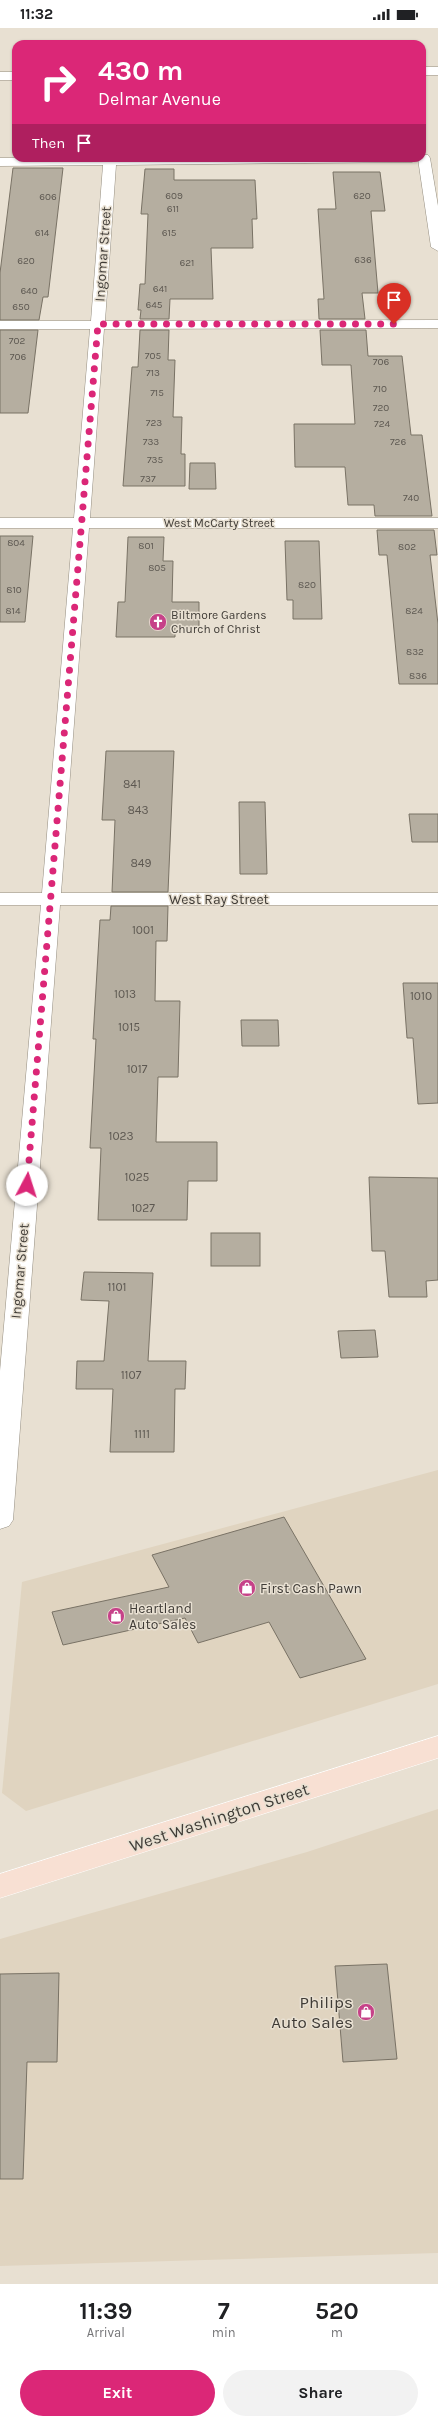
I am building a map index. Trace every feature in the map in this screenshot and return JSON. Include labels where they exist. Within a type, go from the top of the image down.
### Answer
[{"type":"main road","name":"West Washington Street","points":[[0,1886],[438,1747]]},
{"type":"street","points":[[426,71],[438,71]]},
{"type":"street","points":[[0,76],[12,76]]},
{"type":"street","points":[[426,158],[438,158]]},
{"type":"street","points":[[0,162],[12,162]]},
{"type":"street","name":"Ingomar Street","points":[[0,1520],[49,899],[83,523],[110,162]]},
{"type":"street","points":[[420,162],[438,247]]},
{"type":"street","points":[[0,324],[438,324]]},
{"type":"street","name":"West McCarty Street","points":[[0,523],[438,523]]},
{"type":"street","name":"West Ray Street","points":[[0,899],[438,899]]},
{"type":"shaded area","points":[[438,1470],[438,1684],[26,1811],[2,1793],[22,1582]]},
{"type":"shaded area","points":[[438,1809],[438,2253],[0,2266],[0,1939],[307,1852]]},
{"type":"building","points":[[13,168],[63,168],[48,297],[43,297],[39,320],[0,320],[0,273]]},
{"type":"building","points":[[145,169],[174,169],[174,180],[255,180],[257,219],[252,219],[253,248],[211,248],[213,299],[170,299],[169,319],[140,319],[141,310],[138,310],[140,284],[145,284],[148,214],[141,214]]},
{"type":"building","points":[[333,172],[380,172],[385,211],[371,211],[378,293],[362,293],[365,319],[319,319],[318,299],[324,299],[318,209],[336,209]]},
{"type":"building","points":[[0,330],[38,330],[28,413],[0,413]]},
{"type":"building","points":[[140,330],[169,330],[168,360],[175,360],[173,417],[182,417],[181,454],[185,454],[185,486],[123,486],[132,367],[138,367]]},
{"type":"building","points":[[320,330],[366,330],[368,356],[402,356],[411,435],[422,435],[432,516],[375,516],[374,505],[348,505],[345,467],[295,467],[294,424],[355,424],[351,365],[322,365]]},
{"type":"building","points":[[190,463],[215,463],[216,489],[189,489]]},
{"type":"building","points":[[377,530],[434,530],[437,555],[430,555],[438,624],[438,684],[399,684],[387,555],[379,555]]},
{"type":"building","points":[[0,536],[33,536],[25,622],[0,622]]},
{"type":"building","points":[[128,537],[164,537],[163,561],[173,561],[172,602],[199,602],[199,628],[175,628],[175,637],[116,637],[118,602],[125,602]]},
{"type":"building","points":[[285,541],[319,541],[322,619],[293,619],[293,600],[287,600]]},
{"type":"building","points":[[106,751],[174,751],[168,892],[112,892],[115,820],[102,820]]},
{"type":"building","points":[[239,802],[265,802],[267,874],[240,874]]},
{"type":"building","points":[[409,814],[438,814],[438,842],[412,842]]},
{"type":"building","points":[[111,906],[168,906],[167,941],[156,941],[155,1001],[180,1001],[178,1077],[158,1077],[156,1142],[217,1142],[217,1181],[188,1181],[187,1220],[98,1220],[101,1148],[90,1148],[96,1039],[93,1039],[100,920],[110,920]]},
{"type":"building","points":[[403,983],[438,983],[438,1103],[418,1104],[413,1038],[407,1038]]},
{"type":"building","points":[[241,1020],[278,1020],[279,1046],[242,1046]]},
{"type":"building","points":[[369,1177],[438,1178],[438,1280],[426,1281],[427,1297],[389,1297],[385,1251],[372,1251]]},
{"type":"building","points":[[211,1233],[260,1233],[260,1266],[211,1266]]},
{"type":"building","points":[[84,1272],[153,1273],[148,1361],[186,1361],[185,1389],[175,1389],[174,1452],[110,1452],[113,1389],[76,1389],[77,1361],[104,1361],[109,1301],[81,1300]]},
{"type":"building","points":[[375,1330],[378,1357],[341,1358],[338,1331]]},
{"type":"building","name":"First Cash Pawn","points":[[284,1517],[366,1659],[300,1678],[269,1622],[198,1643],[185,1618],[63,1645],[52,1612],[169,1587],[152,1555]]},
{"type":"building","name":"Philips Auto Sales","points":[[387,1964],[397,2059],[343,2062],[335,1966]]},
{"type":"building","points":[[59,1973],[57,2062],[27,2062],[23,2179],[0,2179],[0,1974]]},
{"type":"place","name":"Biltmore Gardens Church of Christ","points":[[158,622]]},
{"type":"place","name":"First Cash Pawn","points":[[247,1588]]},
{"type":"place","name":"Heartland Auto Sales","points":[[116,1616]]},
{"type":"place","name":"Philips Auto Sales","points":[[366,2012]]},
{"type":"route","points":[[27,1185],[49,899],[83,523],[98,324],[394,324]]}]
